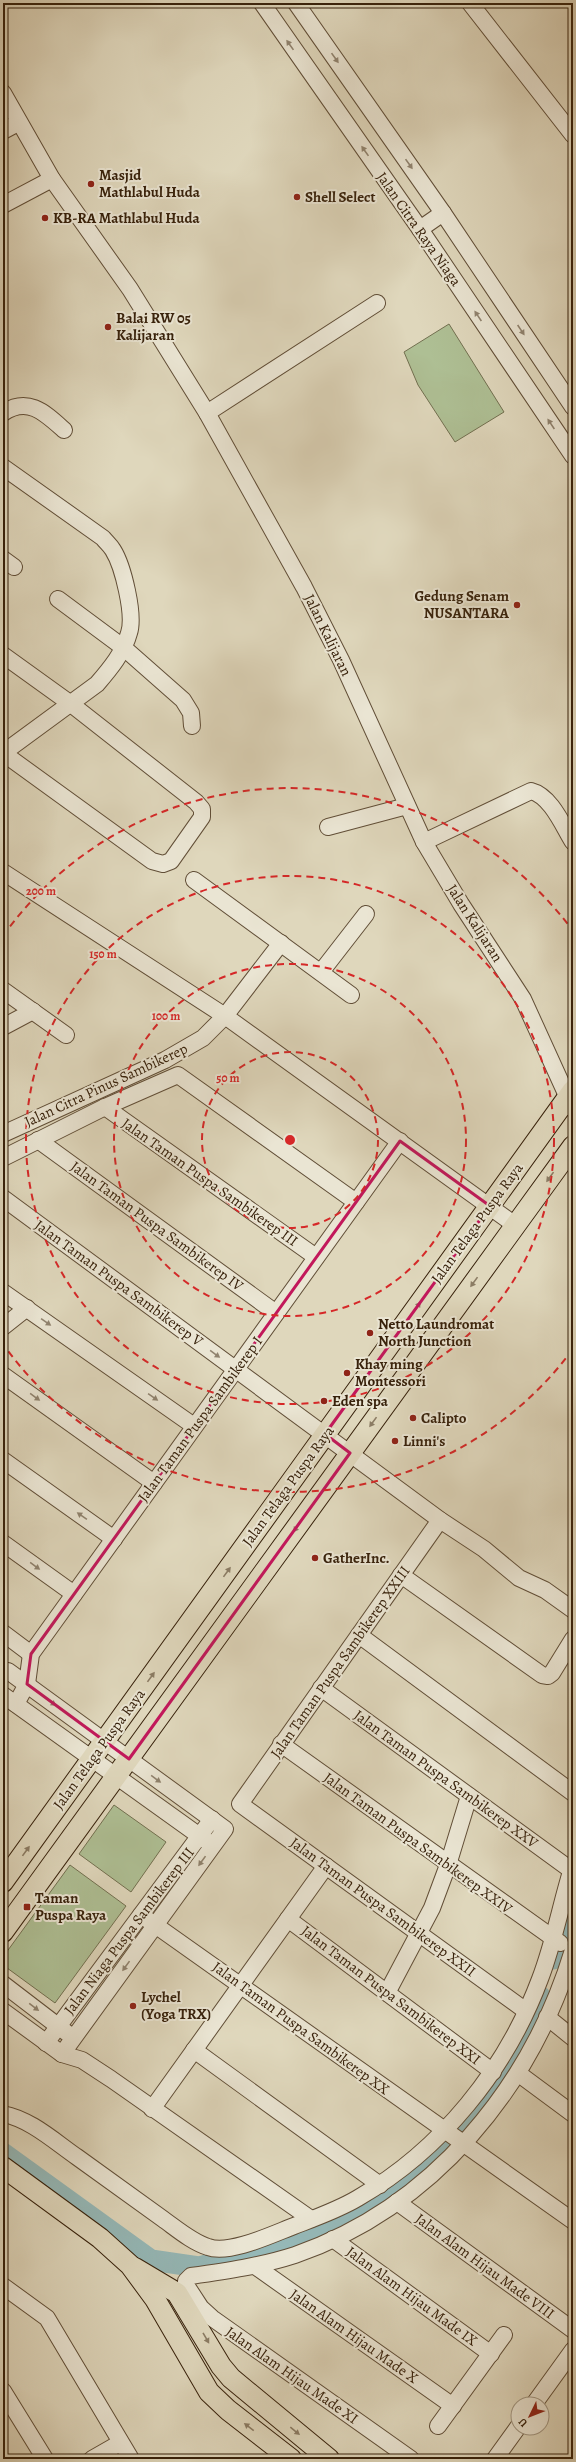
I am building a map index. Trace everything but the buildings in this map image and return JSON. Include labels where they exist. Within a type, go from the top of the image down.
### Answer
[{"type":"main road","name":"Jalan Telaga Puspa Raya","points":[[3,1882],[490,1206],[571,1099]]},
{"type":"main road","name":"Jalan Telaga Puspa Raya","points":[[3,1932],[573,1146]]},
{"type":"main road","points":[[3,2167],[100,2238],[130,2265],[176,2285],[221,2366],[232,2378],[329,2459]]},
{"type":"main road","points":[[176,2285],[209,2392],[228,2410],[288,2458]]},
{"type":"street","name":"Jalan Citra Raya Niaga","points":[[262,3],[420,230],[573,456]]},
{"type":"street","name":"Jalan Citra Raya Niaga","points":[[296,3],[443,213],[573,406]]},
{"type":"street","points":[[470,3],[570,125]]},
{"type":"street","name":"Jalan Kalijaran","points":[[3,93],[18,123],[52,179],[130,289],[207,413],[304,587],[341,660],[424,842],[523,999],[571,1099]]},
{"type":"street","points":[[3,131],[18,123]]},
{"type":"street","points":[[3,205],[52,179]]},
{"type":"street","points":[[420,230],[443,213]]},
{"type":"street","points":[[207,413],[377,303]]},
{"type":"street","points":[[3,413],[21,405],[30,406],[43,411],[64,430]]},
{"type":"street","points":[[3,467],[103,538],[113,549],[126,589],[131,623],[124,648],[110,670],[97,684],[71,704],[3,753],[152,861],[163,864],[171,861],[199,822],[203,812],[202,809],[71,704],[3,655]]},
{"type":"street","points":[[58,599],[124,648],[186,704],[191,713],[192,726]]},
{"type":"street","points":[[424,842],[530,791],[541,795],[547,802],[573,842]]},
{"type":"street","points":[[328,827],[407,806]]},
{"type":"street","points":[[3,872],[225,1016],[516,1225]]},
{"type":"street","points":[[194,880],[351,995]]},
{"type":"street","points":[[321,972],[366,914]]},
{"type":"street","name":"Jalan Citra Pinus Sambikerep","points":[[3,1134],[165,1060],[203,1038],[225,1016],[281,943]]},
{"type":"street","points":[[3,990],[66,1035]]},
{"type":"street","points":[[3,1027],[33,1011]]},
{"type":"street","points":[[3,1158],[105,1107],[178,1075],[356,1202]]},
{"type":"street","name":"Jalan Taman Puspa Sambikerep III","points":[[105,1107],[316,1257]]},
{"type":"street","name":"Jalan Taman Puspa Sambikerep IV","points":[[38,1140],[276,1313]]},
{"type":"street","name":"Jalan Taman Puspa Sambikerep I","points":[[9,1699],[27,1684],[31,1654],[400,1141]]},
{"type":"street","name":"Jalan Taman Puspa Sambikerep V","points":[[3,1198],[440,1520],[484,1549],[519,1578],[545,1590],[573,1610]]},
{"type":"street","points":[[3,1292],[194,1426]]},
{"type":"street","points":[[3,1327],[27,1308]]},
{"type":"street","points":[[3,1375],[154,1483]]},
{"type":"street","points":[[3,1460],[114,1539]]},
{"type":"street","name":"Jalan Taman Puspa Sambikerep XXIII","points":[[240,1804],[440,1520]]},
{"type":"street","points":[[3,1543],[74,1594]]},
{"type":"street","points":[[401,1575],[542,1674],[548,1676],[573,1639]]},
{"type":"street","points":[[3,1633],[31,1654],[6,1675],[27,1684],[212,1819]]},
{"type":"street","points":[[359,1635],[573,1793]]},
{"type":"street","name":"Jalan Taman Puspa Sambikerep XXV","points":[[321,1688],[469,1796],[572,1868]]},
{"type":"street","points":[[9,1699],[213,1845]]},
{"type":"street","name":"Jalan Taman Puspa Sambikerep XXIV","points":[[282,1744],[448,1865],[566,1947]]},
{"type":"street","points":[[387,1993],[432,1908],[448,1865],[469,1796]]},
{"type":"street","name":"Jalan Taman Puspa Sambikerep XXII","points":[[240,1804],[526,2011]]},
{"type":"street","name":"Jalan Niaga Puspa Sambikerep III","points":[[46,2043],[212,1819],[225,1829],[62,2054]]},
{"type":"street","points":[[152,2108],[326,1866]]},
{"type":"street","points":[[3,2114],[37,2128],[193,2240],[216,2250],[264,2237],[356,2200],[452,2137],[501,2100],[518,2074],[547,2017],[566,1947],[572,1868]]},
{"type":"street","points":[[141,1915],[155,1925]]},
{"type":"street","name":"Jalan Taman Puspa Sambikerep XXI","points":[[288,1919],[493,2072]]},
{"type":"street","name":"Jalan Taman Puspa Sambikerep XX","points":[[155,1925],[452,2137],[573,2221]]},
{"type":"street","points":[[176,2285],[255,2266],[295,2254],[333,2239],[368,2222],[397,2202],[452,2137],[493,2072],[526,2011],[540,1980],[566,1947]]},
{"type":"street","points":[[3,1984],[74,2038],[82,2060]]},
{"type":"street","points":[[3,2011],[62,2054],[82,2060],[311,2219]]},
{"type":"street","points":[[547,2017],[573,2038]]},
{"type":"street","points":[[194,2050],[380,2184]]},
{"type":"street","points":[[518,2074],[573,2114]]},
{"type":"street","name":"Jalan Alam Hijau Made VIII","points":[[397,2202],[573,2330]]},
{"type":"street","name":"Jalan Alam Hijau Made IX","points":[[333,2239],[491,2354]]},
{"type":"street","name":"Jalan Alam Hijau Made X","points":[[255,2266],[453,2406]]},
{"type":"street","name":"Jalan Alam Hijau Made XI","points":[[176,2285],[186,2285],[201,2308],[212,2318],[411,2459]]},
{"type":"street","points":[[3,2286],[46,2318],[131,2459]]},
{"type":"street","points":[[438,2426],[504,2335]]},
{"type":"street","points":[[540,2396],[573,2350]]},
{"type":"street","points":[[3,2392],[45,2459]]},
{"type":"street","points":[[495,2459],[511,2436]]},
{"type":"street","points":[[92,2459],[120,2443]]},
{"type":"highlighted area","points":[[400,1141],[490,1206],[325,1434],[350,1453],[129,1759],[27,1684],[31,1654]]},
{"type":"green space","points":[[449,324],[504,412],[455,442],[418,385],[404,352]]},
{"type":"green space","points":[[114,1805],[166,1842],[131,1892],[79,1854]]},
{"type":"green space","points":[[70,1865],[126,1906],[55,2003],[3,1965],[3,1957]]},
{"type":"waterway","points":[[553,1959],[573,1899]]},
{"type":"waterway","points":[[3,2153],[151,2260],[199,2267],[310,2238],[385,2196],[460,2129],[516,2050],[540,1996]]},
{"type":"place","name":"Masjid Mathlabul Huda","points":[[91,184]]},
{"type":"place","name":"Shell Select","points":[[297,197]]},
{"type":"place","name":"KB-RA Mathlabul Huda","points":[[45,218]]},
{"type":"place","name":"Balai RW 05 Kalijaran","points":[[108,327]]},
{"type":"place","name":"Gedung Senam NUSANTARA","points":[[517,605]]},
{"type":"place","name":"Netto Laundromat North Junction","points":[[370,1333]]},
{"type":"place","name":"Khay ming Montessori","points":[[347,1373]]},
{"type":"place","name":"Eden spa","points":[[324,1401]]},
{"type":"place","name":"Calipto","points":[[413,1418]]},
{"type":"place","name":"Linni's","points":[[395,1441]]},
{"type":"place","name":"GatherInc.","points":[[315,1558]]},
{"type":"place","name":"Taman Puspa Raya","points":[[27,1907]]},
{"type":"place","name":"Lychel (Yoga TRX)","points":[[133,2006]]}]
